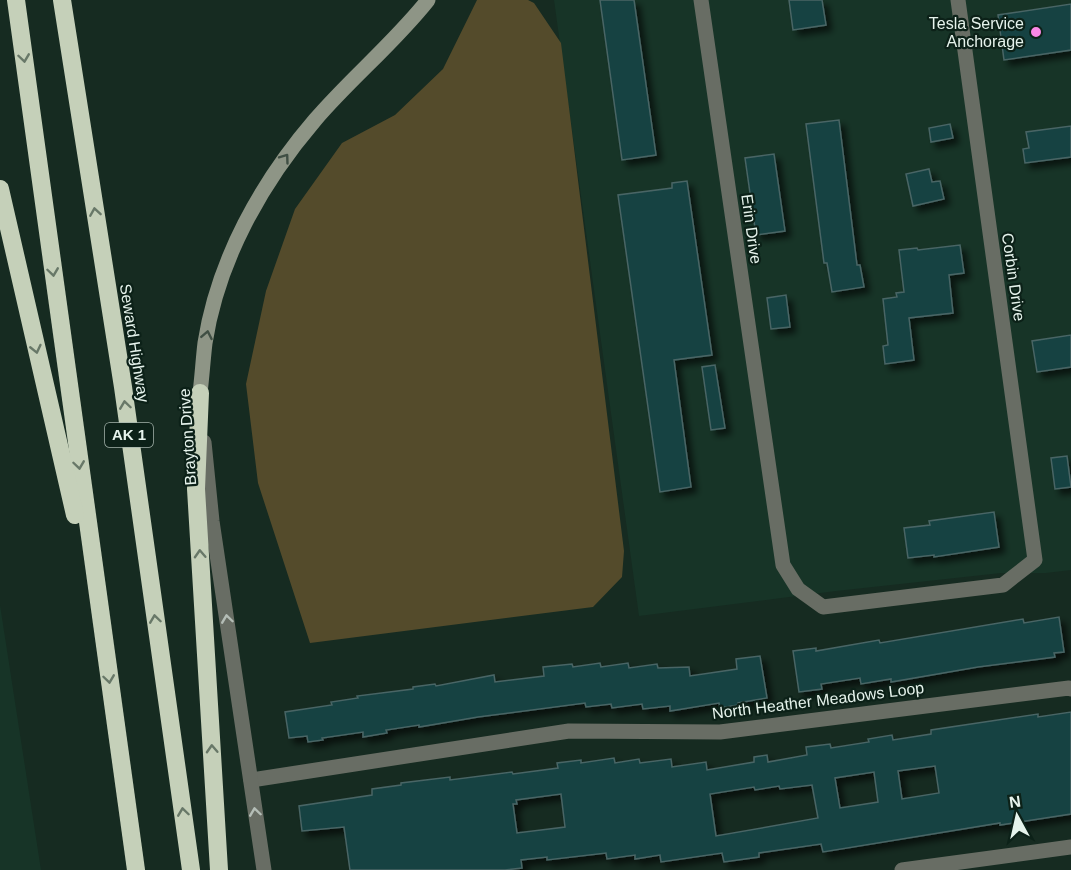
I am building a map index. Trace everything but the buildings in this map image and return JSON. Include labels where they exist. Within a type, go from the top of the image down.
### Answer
[{"type":"highway","points":[[16,0],[136,870]]},
{"type":"highway","name":"Seward Highway","points":[[62,0],[123,387],[191,870]]},
{"type":"highway","points":[[0,189],[100,621]]},
{"type":"highway","points":[[200,393],[196,489],[219,870]]},
{"type":"main road","name":"Brayton Drive","points":[[200,393],[206,342],[221,282],[232,252],[260,196],[283,161],[316,120],[428,0]]},
{"type":"street","name":"Erin Drive","points":[[701,0],[783,565],[798,590],[823,608],[1003,585],[1035,560]]},
{"type":"street","name":"Corbin Drive","points":[[958,0],[1035,560]]},
{"type":"street","name":"Brayton Drive","points":[[200,393],[212,521],[264,870]]},
{"type":"street","name":"North Heather Meadows Loop","points":[[251,780],[569,731],[720,732],[1070,688]]},
{"type":"street","points":[[902,870],[1071,847]]},
{"type":"shaded area","points":[[477,0],[528,0],[534,3],[561,43],[624,551],[622,577],[593,607],[310,643],[258,483],[246,384],[266,291],[295,209],[342,143],[395,115],[443,69]]},
{"type":"shaded area","points":[[554,0],[1071,0],[1071,570],[1046,573],[1001,573],[639,616]]},
{"type":"shaded area","points":[[0,605],[41,870],[0,870]]},
{"type":"place","name":"Tesla Service Anchorage","points":[[1036,32]]}]
